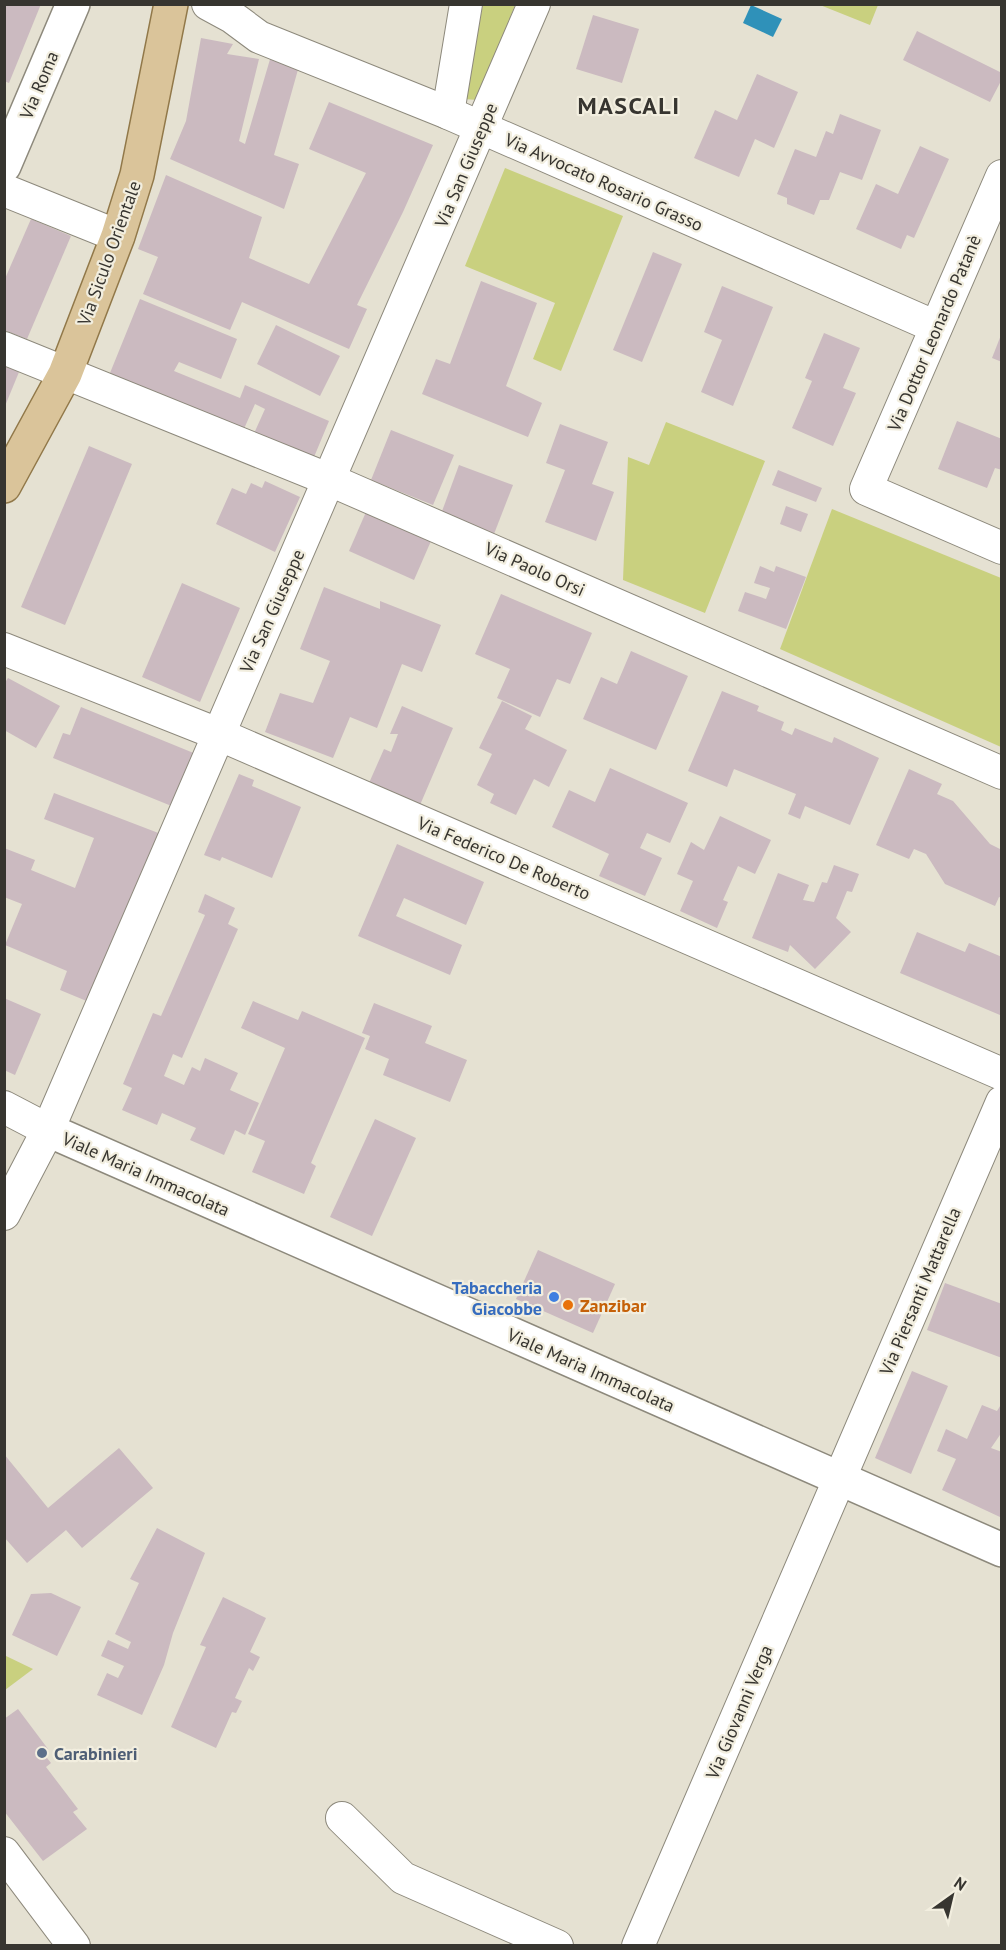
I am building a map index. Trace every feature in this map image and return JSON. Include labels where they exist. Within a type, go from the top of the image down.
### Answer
[{"type":"main road","name":"Via Siculo Orientale","points":[[4,486],[65,374],[118,236],[137,175],[171,4]]},
{"type":"street","name":"Via Roma","points":[[4,166],[73,4]]},
{"type":"street","name":"Via Avvocato Rosario Grasso","points":[[208,4],[232,17],[259,37],[448,113],[936,327]]},
{"type":"street","points":[[448,113],[466,4]]},
{"type":"street","name":"Via San Giuseppe","points":[[4,1214],[48,1130],[534,4]]},
{"type":"street","name":"Via Dottor Leonardo Patanè","points":[[1002,176],[866,489],[1002,548]]},
{"type":"street","points":[[4,190],[118,236]]},
{"type":"street","name":"Via Paolo Orsi","points":[[4,348],[330,480],[1002,773]]},
{"type":"street","name":"Via Federico De Roberto","points":[[4,649],[218,734],[1002,1074]]},
{"type":"street","name":"Via Piersanti Mattarella","points":[[840,1479],[1002,1102]]},
{"type":"street","name":"Viale Maria Immacolata","points":[[4,1107],[48,1130],[1002,1550]]},
{"type":"street","name":"Viale Maria Immacolata","points":[[4,1120],[48,1130]]},
{"type":"street","name":"Via Giovanni Verga","points":[[638,1946],[840,1479]]},
{"type":"street","points":[[342,1818],[403,1878],[557,1946]]},
{"type":"street","points":[[4,1853],[74,1946]]},
{"type":"green space","points":[[483,5],[515,5],[478,100],[463,99]]},
{"type":"green space","points":[[820,5],[878,5],[870,25]]},
{"type":"green space","points":[[505,168],[623,216],[561,371],[533,359],[555,303],[465,266]]},
{"type":"green space","points":[[666,422],[765,461],[705,613],[623,580],[628,457],[649,465]]},
{"type":"green space","points":[[832,509],[1001,578],[1001,747],[780,649]]},
{"type":"green space","points":[[4,1655],[33,1669],[5,1690],[4,1689]]},
{"type":"water","points":[[751,5],[782,19],[773,37],[743,23]]},
{"type":"building","points":[[4,4],[41,4],[9,83],[4,81]]},
{"type":"building","points":[[593,15],[639,29],[622,83],[576,69]]},
{"type":"building","points":[[917,31],[1002,73],[1002,79],[990,102],[903,60]]},
{"type":"building","points":[[201,38],[233,44],[227,54],[259,59],[239,141],[245,144],[271,56],[299,66],[274,155],[299,164],[284,209],[170,159],[186,121]]},
{"type":"building","points":[[757,74],[798,92],[774,148],[755,139],[739,177],[694,158],[715,110],[737,120]]},
{"type":"building","points":[[329,102],[433,145],[357,305],[367,309],[349,349],[242,302],[230,330],[143,294],[158,257],[138,249],[166,175],[262,217],[249,258],[309,284],[366,173],[309,149]]},
{"type":"building","points":[[840,114],[881,130],[862,180],[840,172],[829,200],[820,200],[814,215],[787,204],[787,198],[777,194],[795,149],[816,157],[826,131],[833,134]]},
{"type":"building","points":[[920,146],[949,159],[914,238],[907,235],[901,249],[856,229],[876,184],[898,194]]},
{"type":"building","points":[[31,219],[71,236],[27,339],[4,330],[4,281]]},
{"type":"building","points":[[653,252],[682,264],[642,362],[613,350]]},
{"type":"building","points":[[481,281],[537,303],[506,386],[542,403],[528,437],[422,394],[436,359],[450,364]]},
{"type":"building","points":[[722,286],[773,307],[733,406],[701,392],[722,340],[704,332]]},
{"type":"building","points":[[140,299],[237,339],[221,379],[179,362],[174,371],[240,398],[245,385],[329,421],[314,457],[279,442],[276,448],[252,438],[265,409],[255,404],[243,431],[110,373]]},
{"type":"building","points":[[276,325],[340,356],[320,396],[257,364]]},
{"type":"building","points":[[824,333],[860,348],[843,388],[856,393],[833,446],[792,428],[812,381],[805,378]]},
{"type":"building","points":[[1002,335],[1002,362],[992,358]]},
{"type":"building","points":[[4,365],[19,372],[5,406],[4,406]]},
{"type":"building","points":[[957,421],[1002,439],[1002,470],[995,468],[987,488],[938,469]]},
{"type":"building","points":[[560,424],[608,442],[592,484],[614,492],[596,541],[545,522],[565,470],[546,463]]},
{"type":"building","points":[[391,430],[454,455],[433,505],[371,480]]},
{"type":"building","points":[[89,446],[132,464],[65,625],[21,607]]},
{"type":"building","points":[[459,465],[513,485],[494,534],[441,514]]},
{"type":"building","points":[[778,470],[822,488],[816,502],[772,485]]},
{"type":"building","points":[[265,481],[300,497],[275,552],[216,524],[232,488],[246,494],[251,483],[262,488]]},
{"type":"building","points":[[786,506],[808,514],[801,532],[780,524]]},
{"type":"building","points":[[366,512],[431,541],[414,580],[349,551]]},
{"type":"building","points":[[760,566],[774,572],[776,566],[806,577],[786,629],[738,611],[745,592],[766,599],[770,588],[754,583]]},
{"type":"building","points":[[182,583],[240,608],[200,702],[142,677]]},
{"type":"building","points":[[324,587],[380,609],[380,601],[441,625],[422,672],[402,664],[377,728],[350,717],[333,758],[265,732],[280,693],[313,703],[330,661],[300,649]]},
{"type":"building","points":[[501,594],[592,633],[570,684],[557,679],[540,717],[497,698],[510,669],[475,654]]},
{"type":"building","points":[[631,651],[688,676],[656,750],[583,719],[601,677],[617,684]]},
{"type":"building","points":[[8,678],[60,706],[36,748],[4,730],[4,684]]},
{"type":"building","points":[[722,691],[759,706],[757,711],[784,722],[781,730],[792,735],[795,728],[832,743],[834,737],[879,758],[850,825],[805,806],[800,819],[788,814],[796,794],[734,769],[727,787],[688,771]]},
{"type":"building","points":[[502,701],[532,716],[525,729],[567,750],[549,787],[534,779],[516,815],[490,803],[494,794],[477,785],[492,754],[479,748]]},
{"type":"building","points":[[402,706],[453,728],[420,805],[369,783],[384,749],[391,752],[398,734],[390,734]]},
{"type":"building","points":[[81,707],[196,754],[174,807],[53,758],[63,733],[70,735]]},
{"type":"building","points":[[610,768],[688,803],[670,843],[647,833],[640,848],[662,858],[645,896],[599,876],[609,854],[552,827],[569,790],[595,802]]},
{"type":"building","points":[[909,769],[942,784],[937,794],[953,801],[990,844],[1002,850],[1002,898],[999,897],[995,906],[945,884],[926,854],[914,849],[909,859],[876,845]]},
{"type":"building","points":[[239,774],[254,780],[252,786],[301,807],[272,878],[222,857],[220,861],[204,855]]},
{"type":"building","points":[[54,793],[161,834],[89,1002],[60,990],[67,971],[5,945],[22,904],[4,897],[4,848],[35,860],[31,870],[75,888],[94,838],[44,819]]},
{"type":"building","points":[[720,816],[771,840],[755,874],[738,866],[723,900],[728,902],[717,928],[680,911],[693,881],[677,874],[691,842],[704,850]]},
{"type":"building","points":[[397,844],[484,882],[466,925],[404,898],[396,916],[462,945],[450,975],[358,936]]},
{"type":"building","points":[[834,865],[859,874],[852,892],[847,891],[836,918],[851,932],[815,969],[790,945],[788,952],[752,938],[778,873],[809,885],[803,900],[814,902],[822,882],[827,883]]},
{"type":"building","points":[[205,894],[235,908],[228,924],[238,929],[182,1058],[173,1054],[164,1076],[184,1085],[192,1067],[200,1071],[205,1058],[238,1073],[230,1090],[259,1103],[245,1135],[235,1130],[224,1155],[190,1140],[196,1128],[162,1113],[157,1125],[122,1110],[132,1088],[123,1084],[153,1013],[161,1016],[205,915],[198,912]]},
{"type":"building","points":[[917,932],[965,952],[969,943],[1002,957],[1002,1011],[1000,1015],[900,973]]},
{"type":"building","points":[[4,998],[41,1014],[15,1075],[4,1070]]},
{"type":"building","points":[[253,1001],[298,1020],[302,1011],[365,1038],[311,1163],[316,1166],[304,1194],[252,1172],[265,1141],[248,1134],[285,1048],[241,1028]]},
{"type":"building","points":[[374,1003],[432,1026],[425,1043],[467,1060],[450,1102],[383,1075],[389,1059],[365,1049],[370,1036],[362,1033]]},
{"type":"building","points":[[375,1119],[416,1138],[372,1236],[330,1217]]},
{"type":"building","points":[[538,1250],[615,1284],[593,1333],[516,1299]]},
{"type":"building","points":[[945,1283],[1002,1304],[1002,1358],[927,1330]]},
{"type":"building","points":[[912,1371],[948,1386],[911,1474],[875,1458]]},
{"type":"building","points":[[1002,1403],[1002,1432],[991,1448],[1002,1452],[1002,1512],[1000,1517],[942,1490],[956,1459],[937,1451],[946,1429],[967,1439],[982,1405],[997,1411]]},
{"type":"building","points":[[119,1448],[153,1488],[82,1548],[66,1530],[27,1563],[4,1537],[4,1454],[48,1508]]},
{"type":"building","points":[[157,1528],[205,1553],[173,1633],[164,1665],[142,1715],[97,1695],[107,1673],[118,1678],[124,1666],[101,1656],[108,1640],[128,1649],[131,1642],[115,1634],[139,1583],[130,1579]]},
{"type":"building","points":[[51,1593],[81,1607],[57,1656],[12,1635],[31,1594]]},
{"type":"building","points":[[223,1597],[266,1618],[250,1652],[260,1657],[253,1671],[249,1668],[235,1698],[242,1701],[236,1713],[232,1712],[216,1748],[171,1727],[206,1647],[200,1645]]},
{"type":"building","points":[[18,1709],[48,1749],[43,1753],[51,1763],[46,1767],[78,1809],[73,1812],[87,1829],[43,1861],[4,1811],[4,1719]]},
{"type":"place","name":"Tabaccheria Giacobbe","points":[[554,1297]]},
{"type":"place","name":"Zanzibar","points":[[568,1305]]},
{"type":"place","name":"Carabinieri","points":[[42,1753]]},
{"type":"district","name":"MASCALI","points":[[629,105]]}]
